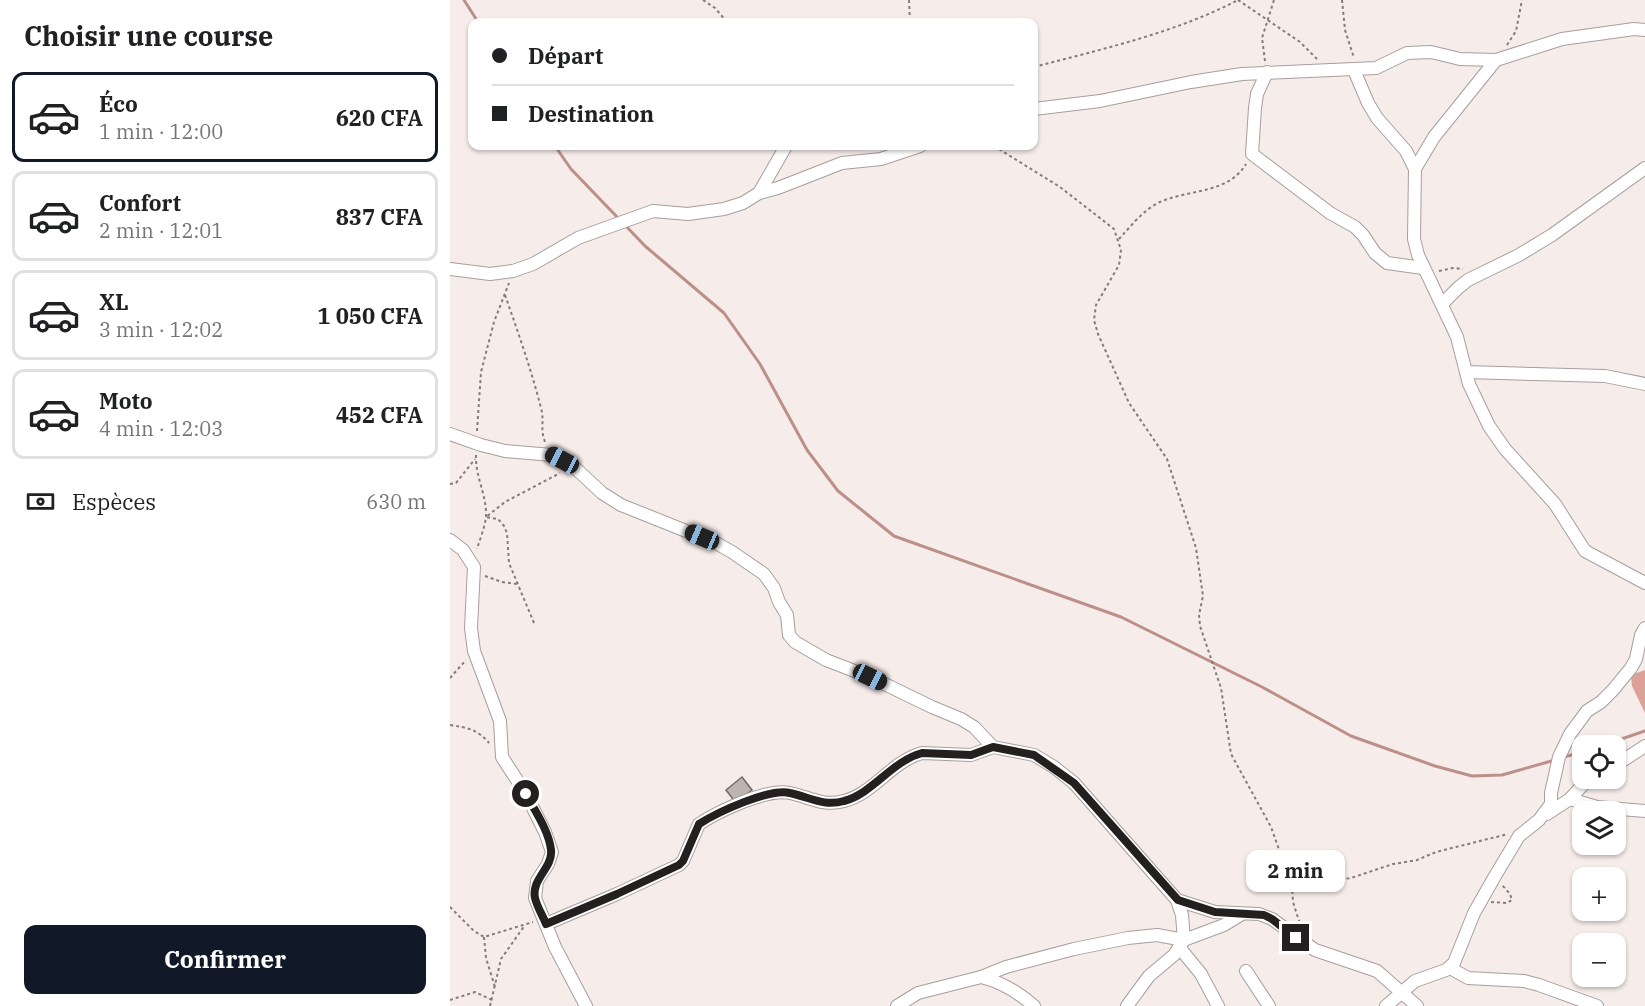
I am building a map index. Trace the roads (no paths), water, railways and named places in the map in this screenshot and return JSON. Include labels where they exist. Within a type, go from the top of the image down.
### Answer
[{"type":"street","points":[[1038,109],[1100,101],[1242,74],[1376,68],[1407,53],[1431,52],[1460,59],[1497,60],[1562,39],[1634,29],[1645,30]]},
{"type":"street","points":[[1415,169],[1434,137],[1497,60]]},
{"type":"street","points":[[1354,70],[1373,111],[1406,151],[1415,169],[1414,239],[1423,268],[1457,337],[1469,384],[1489,426],[1505,449],[1555,504],[1584,551],[1645,584]]},
{"type":"street","points":[[1266,72],[1257,94],[1252,154],[1330,213],[1355,227],[1375,254],[1388,263],[1423,268]]},
{"type":"street","points":[[759,193],[784,150]]},
{"type":"street","points":[[450,269],[490,274],[513,272],[533,264],[578,238],[645,213],[653,211],[699,213],[743,203],[759,193],[842,163],[881,159],[908,150]]},
{"type":"street","points":[[1442,304],[1458,288],[1552,235],[1645,168]]},
{"type":"street","points":[[1466,372],[1605,376],[1645,384]]},
{"type":"street","points":[[450,434],[505,451],[552,455],[573,466],[602,493],[621,505],[716,543],[764,574],[774,588],[787,615],[789,635],[804,649],[961,719],[993,747]]},
{"type":"street","points":[[450,540],[463,550],[474,567],[471,628],[474,651],[500,721],[502,756],[526,794],[552,852],[548,864],[537,881],[535,898],[555,947],[586,1006]]},
{"type":"street","points":[[1539,820],[1551,804],[1551,793],[1559,757],[1570,734],[1587,711],[1607,696],[1631,668],[1636,660],[1641,635],[1645,628]]},
{"type":"street","points":[[1626,758],[1645,746]]},
{"type":"street","points":[[546,924],[679,865],[683,861],[699,824],[754,798],[771,793],[789,792],[828,804],[844,801],[859,796],[880,778],[915,755],[922,753],[971,755],[993,747],[1034,755],[1074,783],[1178,900],[1182,915],[1181,944],[1174,955],[1149,976],[1127,1006]]},
{"type":"street","points":[[1386,1006],[1415,981],[1450,968],[1466,930],[1519,836],[1554,808],[1570,799],[1579,789]]},
{"type":"street","points":[[1570,799],[1597,807],[1645,812]]},
{"type":"street","points":[[1178,900],[1215,912],[1259,914],[1272,919],[1315,950],[1377,971],[1417,1006]]},
{"type":"street","points":[[1181,944],[1224,925],[1242,914]]},
{"type":"street","points":[[897,1006],[918,993],[981,977],[1006,967],[1074,949],[1128,938],[1157,935],[1181,944],[1201,974],[1218,1006]]},
{"type":"street","points":[[1450,968],[1468,978],[1524,981],[1597,1006]]},
{"type":"street","points":[[1246,971],[1269,1006]]},
{"type":"street","points":[[981,977],[998,981],[1034,1006]]},
{"type":"waterway","points":[[464,0],[475,18]]},
{"type":"waterway","points":[[558,150],[571,169],[619,219]]},
{"type":"waterway","points":[[624,224],[645,246],[724,313],[760,364],[807,450],[838,491],[894,536],[1121,617],[1262,687],[1351,736],[1435,766],[1472,776],[1502,775],[1555,760]]},
{"type":"waterway","points":[[1626,737],[1645,731]]},
{"type":"waterway","points":[[1564,757],[1572,755]]}]
